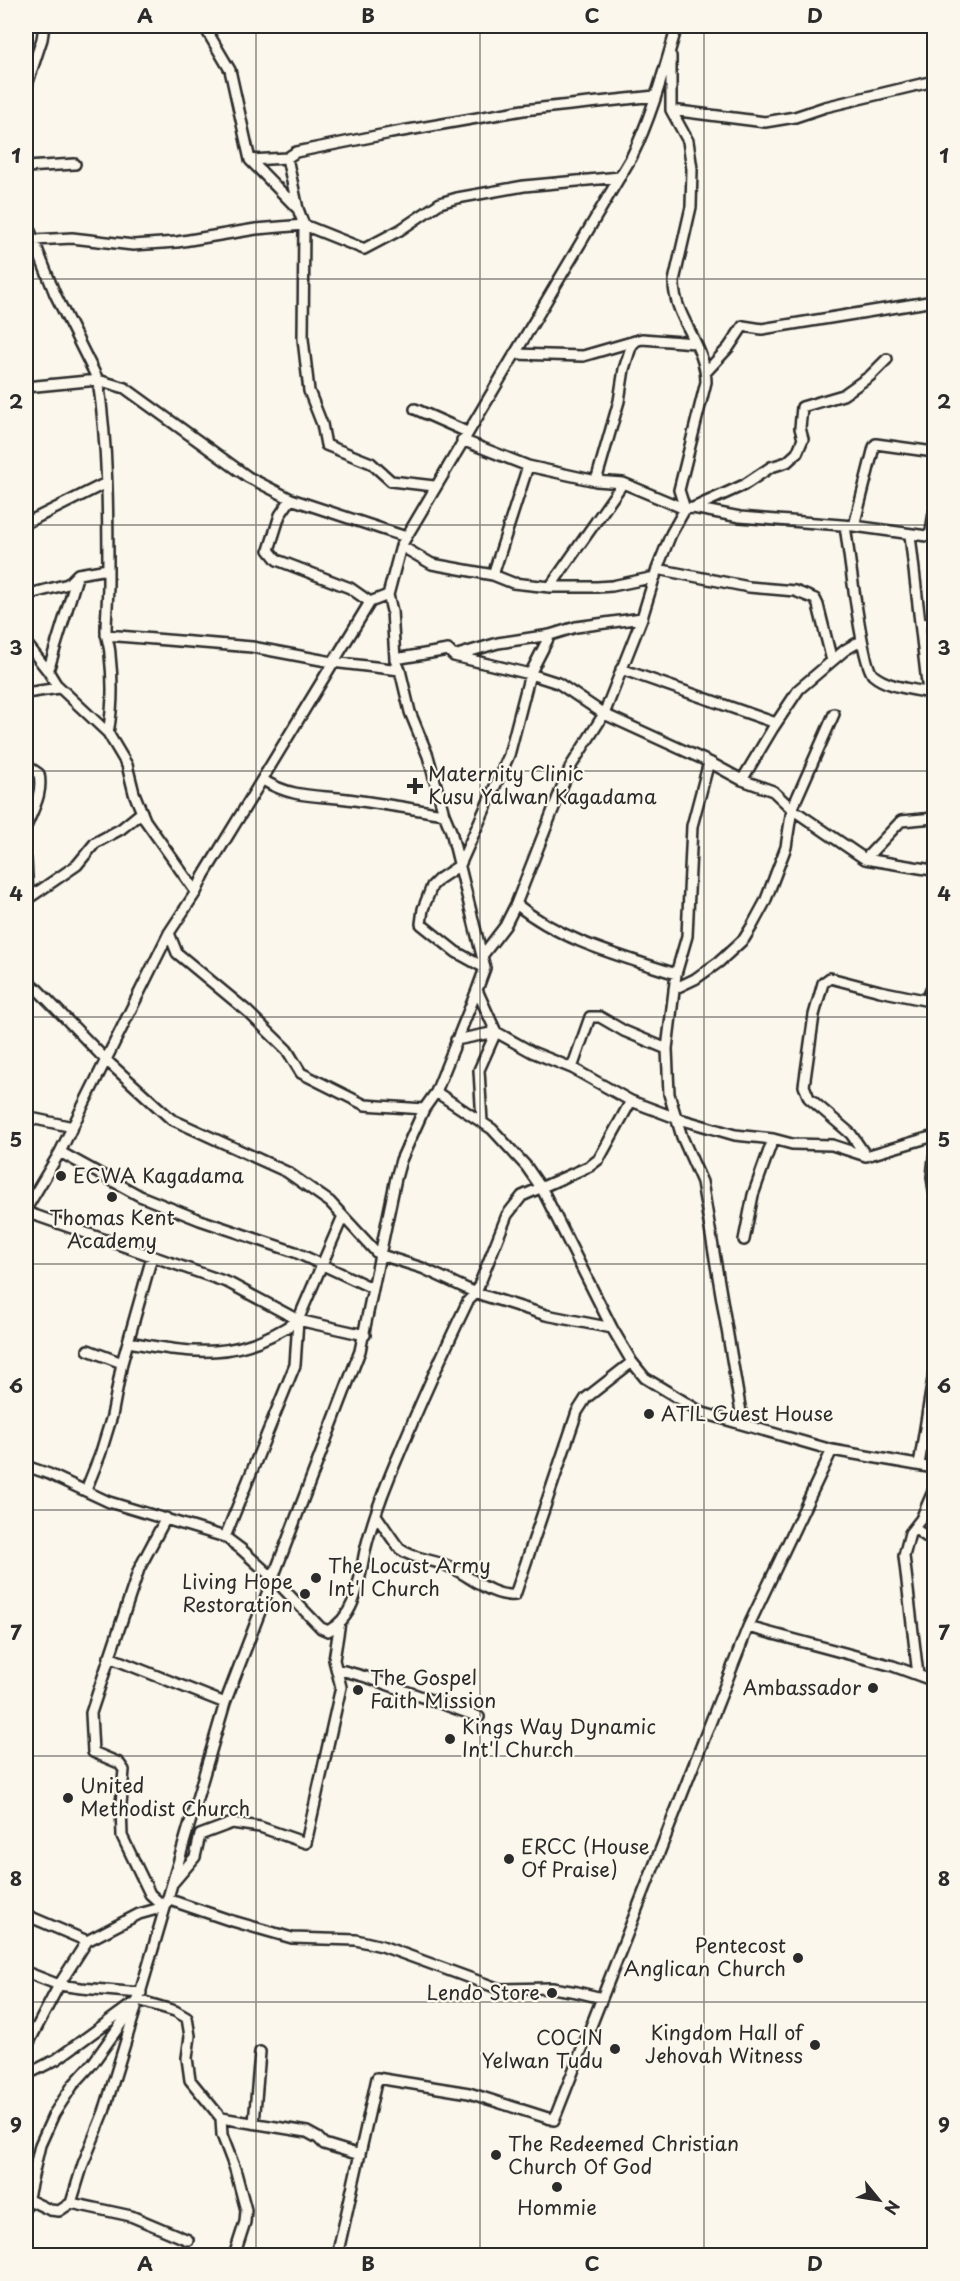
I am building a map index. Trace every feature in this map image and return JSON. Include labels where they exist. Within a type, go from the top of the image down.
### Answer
[{"type":"street","points":[[26,88],[44,26]]},
{"type":"street","points":[[204,26],[230,70],[250,160],[298,209]]},
{"type":"street","points":[[139,1996],[93,2063],[73,2085],[54,2114],[40,2145],[26,2202],[59,2211],[70,2203],[83,2163],[104,2112],[139,1996],[170,1886],[225,1703],[364,1335],[378,1254],[401,1160],[424,1109],[436,1092],[485,968],[460,865],[428,756],[410,712],[395,658],[392,611],[388,595],[400,546],[639,143],[677,26]]},
{"type":"street","points":[[671,45],[671,110],[688,141],[693,169],[691,207],[674,281],[674,294],[706,372],[706,382],[679,490],[689,508]]},
{"type":"street","points":[[671,110],[765,122],[795,117],[825,107],[934,81]]},
{"type":"street","points":[[250,160],[287,158],[296,152],[523,110],[655,96]]},
{"type":"street","points":[[287,158],[298,209],[304,225],[303,339],[309,391],[322,424],[326,445],[371,463],[391,481],[434,486]]},
{"type":"street","points":[[26,167],[75,164]]},
{"type":"street","points":[[34,240],[72,238],[133,245],[177,242],[304,225],[364,249],[400,230],[440,203],[457,198],[524,186],[620,177]]},
{"type":"street","points":[[26,221],[55,294],[98,380],[103,415],[106,483],[108,569],[106,635],[110,652],[112,684],[108,733]]},
{"type":"street","points":[[706,372],[729,347],[743,326],[762,329],[934,301]]},
{"type":"street","points":[[514,354],[583,356],[635,341],[658,339],[695,343]]},
{"type":"street","points":[[596,481],[619,401],[624,369],[635,341]]},
{"type":"street","points":[[482,956],[505,926],[571,766],[604,714],[642,618],[670,534],[689,508],[744,485],[771,467],[787,462],[797,453],[803,439],[800,428],[802,407],[843,395],[870,376],[887,359]]},
{"type":"street","points":[[26,387],[98,380],[125,388],[248,477],[291,499],[406,537]]},
{"type":"street","points":[[416,409],[465,436],[528,466],[596,481],[622,483],[689,508],[740,517],[850,526],[932,537],[934,513]]},
{"type":"street","points":[[910,534],[931,693],[882,681],[870,670],[862,643],[850,526],[876,444],[934,452]]},
{"type":"street","points":[[493,575],[528,466]]},
{"type":"street","points":[[26,523],[106,483]]},
{"type":"street","points":[[550,587],[622,483]]},
{"type":"street","points":[[291,499],[280,515],[268,550],[277,560],[339,583],[370,602]]},
{"type":"street","points":[[400,546],[432,564],[493,575],[513,583],[550,587],[612,586],[656,573],[748,587],[795,591],[814,599],[818,605],[832,661]]},
{"type":"street","points":[[26,595],[68,584],[78,574],[108,569]]},
{"type":"street","points":[[48,671],[78,574]]},
{"type":"street","points":[[364,1335],[298,1320],[229,1283],[26,1210],[30,1191],[60,1152],[169,933],[370,602],[388,595]]},
{"type":"street","points":[[454,656],[498,643],[550,635],[576,627],[642,618]]},
{"type":"street","points":[[921,624],[934,623]]},
{"type":"street","points":[[106,635],[252,647],[332,662],[400,670]]},
{"type":"street","points":[[485,968],[456,952],[421,924],[423,909],[432,886],[460,865],[509,755],[530,674],[550,635]]},
{"type":"street","points":[[26,643],[59,688],[108,733],[127,765],[134,793],[142,812],[159,842],[196,892]]},
{"type":"street","points":[[742,780],[799,689],[853,645],[862,643]]},
{"type":"street","points":[[395,658],[448,650],[454,656],[558,683],[604,714],[709,762],[742,780],[773,791],[792,809],[865,859],[932,870],[934,865]]},
{"type":"street","points":[[621,669],[776,723]]},
{"type":"street","points":[[26,693],[59,688]]},
{"type":"street","points":[[674,989],[695,979],[719,962],[744,939],[752,926],[765,902],[786,847],[792,809],[834,714]]},
{"type":"street","points":[[709,762],[692,826],[687,936],[675,974],[667,1049],[669,1094],[682,1137],[702,1182],[743,1424]]},
{"type":"street","points":[[26,765],[39,774],[41,782],[38,800],[26,827]]},
{"type":"street","points":[[263,780],[279,790],[301,795],[444,814]]},
{"type":"street","points":[[27,899],[77,865],[95,843],[121,829],[142,812]]},
{"type":"street","points":[[865,859],[901,821],[934,818]]},
{"type":"street","points":[[26,860],[27,899]]},
{"type":"street","points":[[516,904],[535,919],[558,931],[612,953],[675,974]]},
{"type":"street","points":[[169,933],[177,953],[247,1011],[287,1050],[301,1073],[365,1105],[424,1109]]},
{"type":"street","points":[[866,1156],[851,1134],[809,1098],[804,1086],[814,1015],[823,983],[830,978],[931,1001],[934,983]]},
{"type":"street","points":[[26,980],[105,1059],[171,1119],[287,1172],[330,1202],[378,1254],[422,1268],[476,1293],[546,1315],[612,1328]]},
{"type":"street","points":[[477,990],[496,1032],[532,1052],[572,1068],[631,1101],[676,1118],[735,1135],[792,1143],[832,1145],[866,1156],[934,1136]]},
{"type":"street","points":[[572,1068],[590,1017],[600,1017],[624,1031],[667,1049]]},
{"type":"street","points":[[456,1040],[496,1032]]},
{"type":"street","points":[[482,1122],[479,1070],[496,1032]]},
{"type":"street","points":[[436,1092],[492,1129],[518,1155],[540,1187],[612,1328],[632,1362],[645,1378],[703,1413],[832,1450],[934,1468]]},
{"type":"street","points":[[26,1466],[109,1502],[225,1537],[273,1578],[321,1628],[327,1630],[348,1613],[354,1600],[386,1486],[437,1365],[468,1301],[476,1293],[507,1215],[522,1196],[590,1166],[599,1159],[631,1101]]},
{"type":"street","points":[[26,1117],[73,1127]]},
{"type":"street","points":[[744,1240],[753,1195],[773,1139]]},
{"type":"street","points":[[60,1152],[140,1196],[200,1220],[286,1248],[372,1288]]},
{"type":"street","points":[[934,1158],[932,1177],[934,1191]]},
{"type":"street","points":[[225,1537],[295,1365],[298,1320],[343,1216]]},
{"type":"street","points":[[86,1491],[112,1416],[122,1363],[152,1257]]},
{"type":"street","points":[[128,1342],[195,1353],[225,1351],[244,1347],[278,1334],[298,1320]]},
{"type":"street","points":[[88,1350],[122,1363]]},
{"type":"street","points":[[376,1515],[397,1546],[408,1554],[452,1568],[487,1588],[515,1595],[577,1412],[586,1398],[632,1362]]},
{"type":"street","points":[[919,1465],[934,1373]]},
{"type":"street","points":[[338,2256],[377,2078],[469,2093],[554,2120],[748,1627],[832,1450]]},
{"type":"street","points":[[918,1675],[904,1556],[910,1533],[931,1500],[934,1489]]},
{"type":"street","points":[[166,1518],[139,1569],[91,1713],[93,1752],[119,1763],[124,1770],[121,1806],[122,1836],[150,1894],[165,1903],[292,1938],[356,1940],[382,1946],[500,1989],[552,1988],[602,1998]]},
{"type":"street","points":[[914,1528],[934,1542]]},
{"type":"street","points":[[170,1886],[195,1857],[200,1835],[232,1822],[260,1827],[306,1844],[341,1688],[334,1660],[340,1621]]},
{"type":"street","points":[[748,1627],[934,1681]]},
{"type":"street","points":[[109,1657],[225,1703]]},
{"type":"street","points":[[337,1670],[366,1677],[479,1717]]},
{"type":"street","points":[[26,2048],[59,1984],[87,1941],[165,1903]]},
{"type":"street","points":[[26,1915],[87,1941]]},
{"type":"street","points":[[26,1972],[59,1984],[139,1996],[187,2018],[190,2080],[221,2118],[222,2135],[235,2169],[246,2210],[245,2222],[234,2256]]},
{"type":"street","points":[[26,2074],[57,2059],[139,1996]]},
{"type":"street","points":[[254,2123],[260,2052]]},
{"type":"street","points":[[221,2118],[307,2132],[324,2144],[360,2155]]},
{"type":"street","points":[[70,2203],[130,2216],[188,2240]]},
{"type":"place","name":"Maternity Clinic Kusu Yalwan Kagadama","points":[[415,786]]},
{"type":"place","name":"ECWA Kagadama","points":[[61,1176]]},
{"type":"place","name":"Thomas Kent Academy","points":[[112,1197]]},
{"type":"place","name":"ATIL Guest House","points":[[649,1414]]},
{"type":"place","name":"The Locust Army Int'l Church","points":[[316,1578]]},
{"type":"place","name":"Living Hope Restoration","points":[[305,1594]]},
{"type":"place","name":"Ambassador","points":[[873,1688]]},
{"type":"place","name":"The Gospel Faith Mission","points":[[358,1690]]},
{"type":"place","name":"Kings Way Dynamic Int'l Church","points":[[450,1739]]},
{"type":"place","name":"United Methodist Church","points":[[68,1798]]},
{"type":"place","name":"ERCC (House Of Praise)","points":[[509,1859]]},
{"type":"place","name":"Pentecost Anglican Church","points":[[798,1958]]},
{"type":"place","name":"Lendo Store","points":[[552,1993]]},
{"type":"place","name":"Kingdom Hall of Jehovah Witness","points":[[815,2045]]},
{"type":"place","name":"COCIN Yelwan Tudu","points":[[615,2049]]},
{"type":"place","name":"The Redeemed Christian Church Of God","points":[[496,2155]]},
{"type":"place","name":"Hommie","points":[[557,2187]]}]
